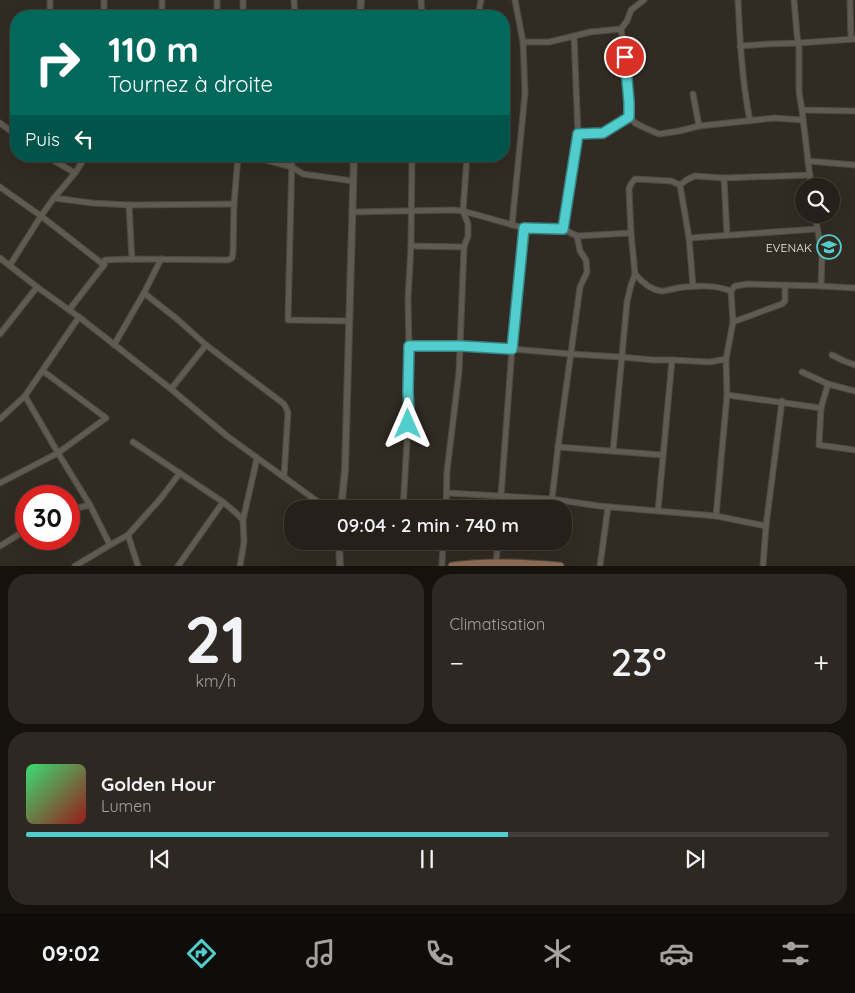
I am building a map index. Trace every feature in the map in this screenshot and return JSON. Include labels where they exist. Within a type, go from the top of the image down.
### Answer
[{"type":"main road","points":[[452,566],[496,562],[560,566]]},
{"type":"street","points":[[512,225],[525,93],[524,42],[515,0]]},
{"type":"street","points":[[644,0],[631,10],[627,21],[621,29],[627,71],[629,117],[635,123],[659,134],[699,126],[750,120],[774,118],[803,120]]},
{"type":"street","points":[[738,0],[743,80],[750,120]]},
{"type":"street","points":[[794,0],[800,61],[799,100],[802,110],[810,178]]},
{"type":"street","points":[[740,46],[853,39],[850,0]]},
{"type":"street","points":[[524,42],[549,42],[590,32],[621,29]]},
{"type":"street","points":[[563,229],[578,134],[574,36]]},
{"type":"street","points":[[693,94],[699,126]]},
{"type":"street","points":[[802,110],[855,111]]},
{"type":"street","points":[[578,134],[603,133],[629,117]]},
{"type":"street","points":[[0,123],[10,131]]},
{"type":"street","points":[[56,162],[75,173]]},
{"type":"street","points":[[10,265],[41,216],[82,162]]},
{"type":"street","points":[[69,310],[104,265],[105,260],[228,260],[232,258],[238,162]]},
{"type":"street","points":[[273,162],[292,167],[303,174],[353,182]]},
{"type":"street","points":[[292,162],[288,320],[349,321]]},
{"type":"street","points":[[342,500],[345,470],[354,162]]},
{"type":"street","points":[[404,500],[409,407],[408,299],[412,162]]},
{"type":"street","points":[[447,500],[447,471],[461,346],[464,246],[468,236],[468,224],[463,211],[467,162]]},
{"type":"street","points":[[808,162],[855,165]]},
{"type":"street","points":[[680,185],[695,176],[724,178],[810,175]]},
{"type":"street","points":[[724,178],[727,235]]},
{"type":"street","points":[[613,451],[627,302],[635,274],[631,233],[630,184],[635,179],[672,181],[680,185]]},
{"type":"street","points":[[680,185],[689,238],[693,286]]},
{"type":"street","points":[[0,187],[104,265]]},
{"type":"street","points":[[54,198],[129,205],[234,204]]},
{"type":"street","points":[[129,205],[132,259]]},
{"type":"street","points":[[352,212],[452,210],[463,211],[524,228],[563,229],[577,236],[631,233]]},
{"type":"street","points":[[816,223],[822,256],[821,286]]},
{"type":"street","points":[[501,500],[512,349],[524,228]]},
{"type":"street","points":[[689,238],[817,229]]},
{"type":"street","points":[[552,499],[580,287],[588,272],[586,260],[580,251],[577,236]]},
{"type":"street","points":[[411,246],[464,246]]},
{"type":"street","points":[[0,258],[80,317],[227,436],[316,500]]},
{"type":"street","points":[[114,345],[161,259]]},
{"type":"street","points":[[635,274],[642,282],[660,291],[693,286],[711,286],[731,291]]},
{"type":"street","points":[[716,516],[727,395],[726,359],[733,322],[731,291],[735,286],[748,284],[855,288]]},
{"type":"street","points":[[733,322],[782,304],[785,301],[785,286]]},
{"type":"street","points":[[0,334],[37,287]]},
{"type":"street","points":[[144,293],[206,345],[284,404],[288,412],[284,476]]},
{"type":"street","points":[[0,419],[25,396],[80,317]]},
{"type":"street","points":[[171,389],[206,345]]},
{"type":"street","points":[[409,346],[461,346],[653,360],[710,362],[726,359]]},
{"type":"street","points":[[832,355],[855,365]]},
{"type":"street","points":[[658,512],[672,360]]},
{"type":"street","points":[[0,483],[58,453],[106,418],[43,370]]},
{"type":"street","points":[[802,372],[828,384],[855,391]]},
{"type":"street","points":[[828,384],[821,408],[819,445],[855,450]]},
{"type":"street","points":[[727,395],[821,408]]},
{"type":"street","points":[[25,396],[90,505],[110,545]]},
{"type":"street","points":[[763,566],[766,526],[782,402]]},
{"type":"street","points":[[133,442],[223,502],[243,520]]},
{"type":"street","points":[[558,447],[663,455]]},
{"type":"street","points":[[240,566],[244,542],[243,520],[257,458]]},
{"type":"street","points":[[75,566],[128,535],[161,498],[180,473]]},
{"type":"street","points":[[447,493],[552,499],[608,507],[716,516],[766,526]]},
{"type":"street","points":[[178,566],[223,502]]},
{"type":"street","points":[[80,507],[90,505]]},
{"type":"street","points":[[600,566],[608,507]]},
{"type":"street","points":[[128,535],[138,566]]},
{"type":"street","points":[[0,546],[15,537]]},
{"type":"street","points":[[340,550],[340,566]]},
{"type":"street","points":[[442,566],[443,550]]},
{"type":"street","points":[[496,562],[497,550]]},
{"type":"place","name":"EVENAK","points":[[829,247]]},
{"type":"route","points":[[408,424],[409,346],[461,346],[512,349],[524,228],[563,229],[578,134],[603,133],[629,117],[625,57]]}]
